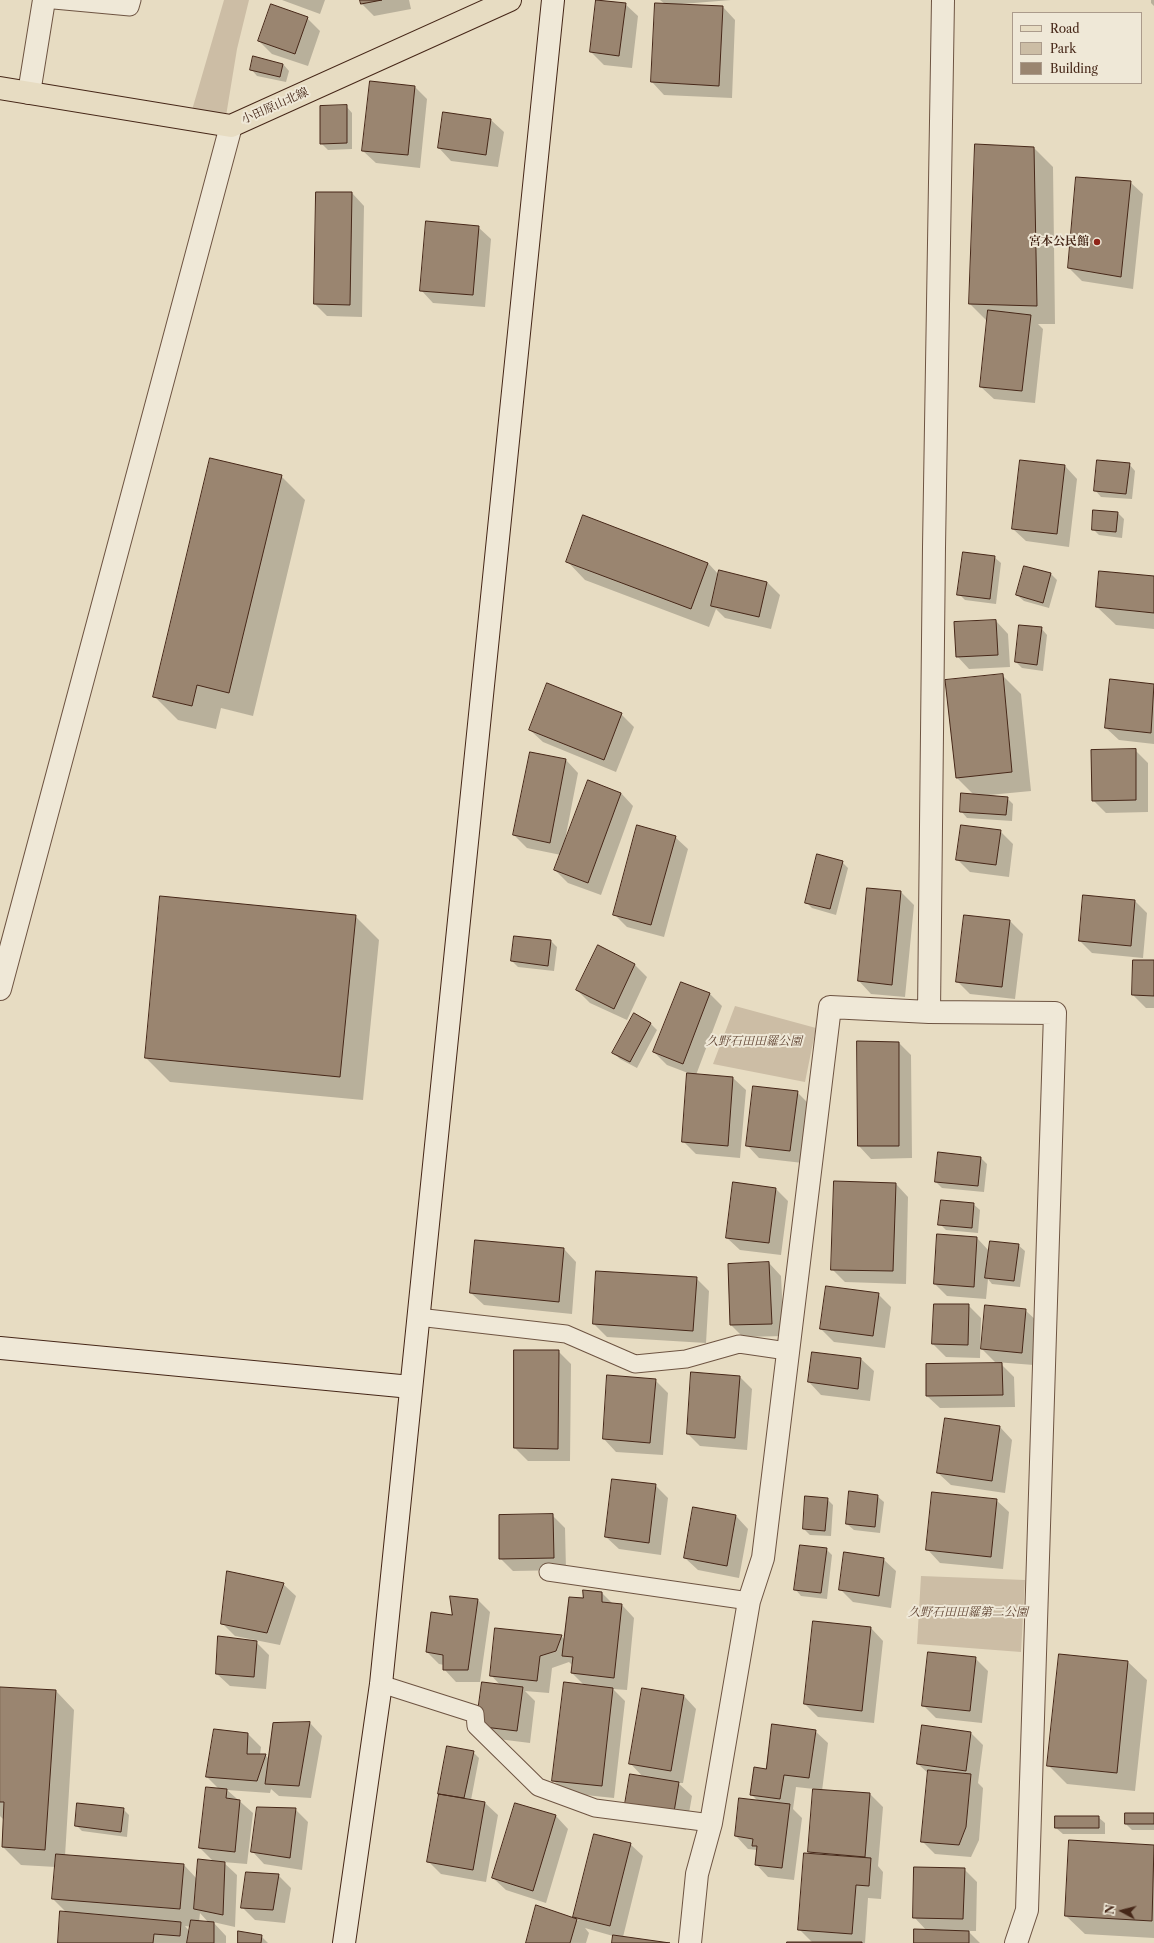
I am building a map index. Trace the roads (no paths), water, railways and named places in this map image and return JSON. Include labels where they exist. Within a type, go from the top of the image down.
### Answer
[{"type":"main road","name":"小田原山北線","points":[[0,88],[231,126],[510,0]]},
{"type":"street","points":[[29,93],[44,0]]},
{"type":"street","points":[[344,1943],[381,1684],[553,0]]},
{"type":"street","points":[[929,1012],[934,539],[943,0]]},
{"type":"street","points":[[0,989],[231,126]]},
{"type":"street","points":[[690,1943],[697,1874],[711,1823],[749,1601],[763,1558],[830,1007],[929,1012],[1055,1013],[1027,1910],[1016,1943]]},
{"type":"street","points":[[0,1348],[411,1387]]},
{"type":"lane","points":[[54,0],[130,7],[132,0]]},
{"type":"lane","points":[[418,1317],[566,1334],[635,1364],[686,1359],[739,1344],[787,1351]]},
{"type":"lane","points":[[548,1572],[749,1601]]},
{"type":"lane","points":[[381,1684],[475,1714],[476,1726],[538,1787],[595,1808],[711,1823]]},
{"type":"place","name":"宮本公民館","points":[[1097,242]]},
{"type":"park label","name":"久野石田田羅公園","points":[[754,1042]]},
{"type":"park label","name":"久野石田田羅第二公園","points":[[968,1613]]}]
